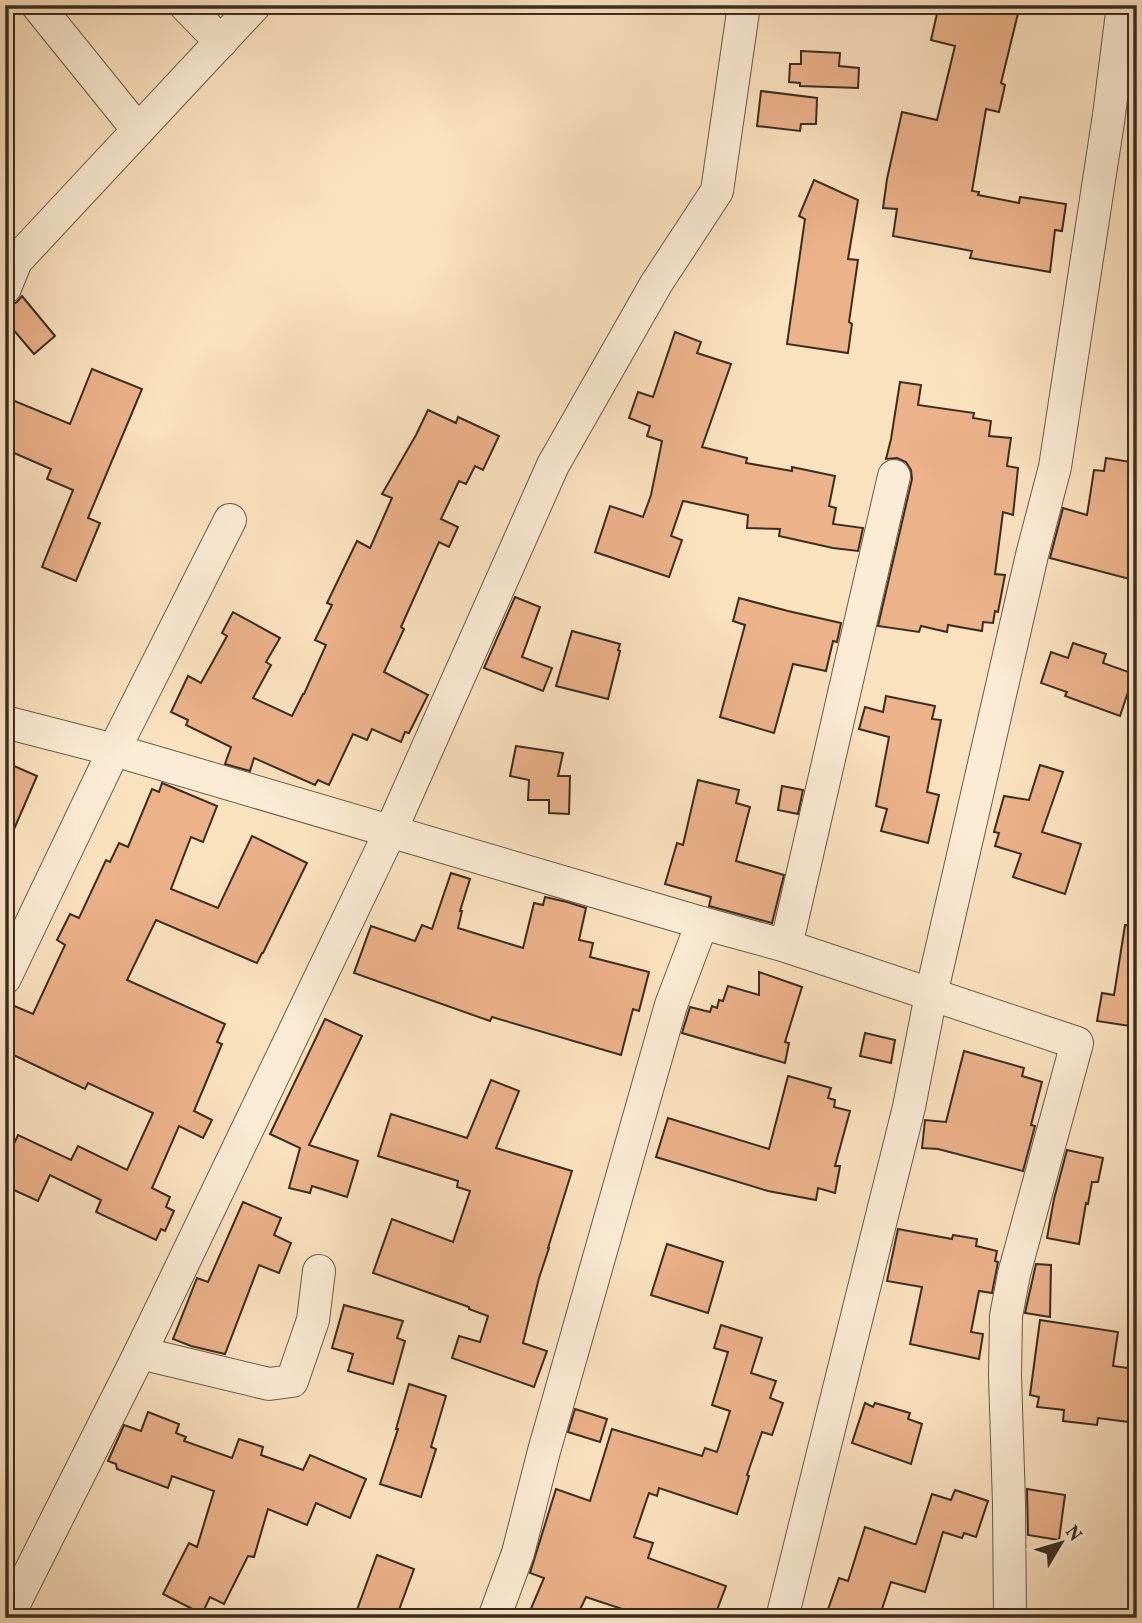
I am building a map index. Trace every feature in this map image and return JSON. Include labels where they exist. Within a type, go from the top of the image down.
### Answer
[{"type":"street","points":[[37,5],[138,130]]},
{"type":"street","points":[[185,5],[221,42]]},
{"type":"street","points":[[5,288],[16,261],[255,5]]},
{"type":"street","points":[[7,1618],[140,1353],[391,830],[552,465],[656,284],[717,191],[744,5]]},
{"type":"street","points":[[782,1618],[909,1107],[931,995],[1029,568],[1055,467],[1109,115],[1123,5]]},
{"type":"street","points":[[786,946],[894,476]]},
{"type":"street","points":[[5,978],[114,750],[230,520]]},
{"type":"street","points":[[5,722],[114,750],[786,946],[1077,1043],[1014,1274],[1006,1316],[1010,1618]]},
{"type":"street","points":[[494,1618],[518,1553],[544,1451],[671,1004],[702,923]]},
{"type":"street","points":[[140,1353],[269,1384],[292,1381],[313,1320],[319,1271]]},
{"type":"building","points":[[939,5],[1020,5],[1001,83],[1005,85],[999,112],[986,109],[972,191],[979,192],[978,195],[1019,203],[1020,197],[1066,204],[1062,231],[1055,230],[1050,272],[970,258],[972,251],[893,236],[897,209],[883,208],[902,112],[937,120],[955,46],[931,40]]},
{"type":"building","points":[[801,51],[840,53],[839,66],[859,68],[858,88],[800,86],[800,83],[789,82],[790,64],[801,64]]},
{"type":"building","points":[[761,91],[817,98],[816,124],[801,124],[800,131],[757,126]]},
{"type":"building","points":[[814,180],[858,200],[848,259],[858,260],[849,322],[852,324],[848,353],[787,344],[805,219],[799,216]]},
{"type":"building","points":[[22,296],[55,336],[34,354],[5,320],[5,309]]},
{"type":"building","points":[[675,332],[701,342],[697,353],[731,364],[702,447],[747,458],[746,463],[792,471],[792,467],[835,476],[829,506],[836,508],[833,524],[863,528],[858,551],[779,536],[780,529],[747,528],[748,515],[683,501],[671,536],[682,540],[669,577],[595,552],[610,506],[643,517],[651,495],[662,441],[647,436],[650,426],[629,418],[638,392],[653,397]]},
{"type":"building","points":[[92,369],[142,389],[88,518],[100,523],[76,581],[42,567],[73,490],[47,479],[51,469],[5,449],[5,397],[70,424]]},
{"type":"building","points":[[900,382],[921,385],[918,405],[974,413],[973,418],[991,421],[989,436],[1011,438],[1007,466],[1018,468],[1013,515],[1003,512],[995,574],[1005,575],[998,612],[995,611],[993,623],[983,622],[982,631],[948,625],[947,632],[921,626],[919,632],[878,626],[912,479],[906,462],[897,458],[886,459]]},
{"type":"building","points":[[428,410],[456,423],[458,417],[499,436],[483,470],[475,466],[466,484],[459,481],[441,519],[458,527],[449,547],[439,542],[384,672],[428,695],[409,733],[405,732],[401,742],[372,729],[367,740],[353,734],[329,785],[318,780],[315,785],[254,758],[250,771],[225,764],[231,747],[186,725],[188,720],[171,712],[188,676],[201,683],[227,636],[222,633],[233,612],[280,638],[266,662],[271,665],[253,698],[292,716],[326,645],[315,640],[332,605],[327,603],[357,541],[370,548],[392,498],[382,494]]},
{"type":"building","points":[[1106,458],[1137,463],[1137,581],[1050,558],[1063,508],[1087,515],[1094,470],[1104,471]]},
{"type":"building","points":[[515,597],[540,607],[522,657],[552,668],[543,691],[484,668]]},
{"type":"building","points":[[739,598],[841,623],[837,642],[833,641],[826,671],[793,664],[774,733],[720,717],[745,625],[733,621]]},
{"type":"building","points":[[572,631],[620,644],[608,699],[556,686]]},
{"type":"building","points":[[1073,643],[1106,654],[1103,663],[1134,674],[1120,716],[1065,696],[1067,692],[1041,683],[1051,652],[1068,658]]},
{"type":"building","points":[[886,696],[935,706],[932,719],[941,720],[927,792],[939,795],[928,843],[881,831],[887,809],[876,806],[889,737],[859,729],[865,707],[883,712]]},
{"type":"building","points":[[516,746],[563,753],[558,776],[570,776],[569,814],[549,813],[549,800],[528,800],[529,780],[510,776]]},
{"type":"building","points":[[5,762],[37,776],[5,850]]},
{"type":"building","points":[[1040,765],[1063,772],[1042,832],[1081,844],[1065,894],[1013,877],[1021,854],[995,846],[999,833],[994,832],[1004,796],[1029,800]]},
{"type":"building","points":[[698,780],[739,790],[736,803],[750,807],[736,861],[784,875],[772,923],[709,906],[711,897],[665,884],[677,843],[683,845]]},
{"type":"building","points":[[162,783],[217,806],[203,842],[191,837],[171,889],[218,908],[252,836],[307,863],[257,963],[156,920],[127,980],[225,1024],[217,1042],[222,1044],[194,1111],[212,1120],[203,1138],[179,1126],[152,1188],[170,1197],[166,1207],[174,1211],[165,1231],[161,1229],[156,1240],[96,1212],[101,1200],[50,1175],[38,1201],[5,1186],[5,1163],[18,1135],[71,1160],[78,1146],[127,1170],[153,1113],[88,1083],[85,1089],[5,1051],[5,1002],[33,1014],[65,945],[57,940],[70,914],[79,918],[106,860],[110,862],[119,843],[128,847],[152,789],[159,792]]},
{"type":"building","points":[[782,786],[803,790],[798,814],[778,810]]},
{"type":"building","points":[[451,873],[470,879],[460,911],[458,928],[523,948],[534,903],[543,905],[545,897],[567,902],[586,908],[579,940],[593,943],[590,957],[649,972],[639,1011],[633,1009],[621,1055],[492,1017],[490,1021],[354,973],[371,926],[415,941],[422,925],[432,929]]},
{"type":"building","points":[[1125,925],[1137,926],[1137,1027],[1097,1021],[1102,993],[1114,995]]},
{"type":"building","points":[[759,972],[802,987],[785,1042],[789,1043],[785,1063],[682,1033],[690,1007],[710,1012],[712,1006],[717,1008],[719,1000],[723,1001],[728,986],[759,995]]},
{"type":"building","points":[[325,1019],[362,1036],[309,1145],[358,1161],[347,1197],[312,1186],[310,1193],[289,1188],[300,1148],[270,1134]]},
{"type":"building","points":[[865,1033],[895,1040],[891,1063],[860,1056]]},
{"type":"building","points":[[964,1051],[1024,1068],[1022,1076],[1042,1082],[1031,1125],[1035,1126],[1023,1171],[938,1149],[922,1148],[925,1120],[946,1122]]},
{"type":"building","points":[[788,1076],[831,1088],[828,1098],[835,1100],[834,1107],[850,1111],[835,1166],[840,1166],[835,1193],[818,1188],[816,1200],[768,1191],[656,1157],[668,1118],[769,1149]]},
{"type":"building","points":[[491,1080],[519,1091],[496,1148],[572,1171],[539,1278],[523,1343],[547,1351],[534,1387],[452,1358],[459,1336],[480,1342],[488,1316],[373,1273],[392,1219],[453,1242],[470,1191],[457,1187],[458,1181],[378,1156],[391,1114],[467,1138]]},
{"type":"building","points":[[1067,1150],[1103,1158],[1098,1182],[1092,1182],[1088,1204],[1086,1203],[1079,1244],[1047,1238]]},
{"type":"building","points":[[243,1202],[281,1218],[274,1235],[291,1243],[279,1273],[259,1265],[225,1354],[173,1339],[197,1278],[208,1282]]},
{"type":"building","points":[[898,1229],[952,1239],[953,1235],[977,1239],[976,1246],[997,1251],[995,1261],[998,1262],[992,1293],[979,1291],[971,1332],[983,1334],[979,1359],[910,1344],[922,1287],[887,1281]]},
{"type":"building","points":[[667,1244],[723,1262],[708,1313],[651,1295]]},
{"type":"building","points":[[1036,1264],[1051,1265],[1050,1317],[1025,1313]]},
{"type":"building","points":[[344,1305],[403,1321],[397,1338],[405,1341],[393,1384],[348,1371],[353,1354],[332,1348]]},
{"type":"building","points":[[1040,1320],[1118,1332],[1113,1366],[1135,1369],[1131,1388],[1137,1389],[1137,1423],[1098,1418],[1097,1425],[1063,1421],[1064,1410],[1037,1407],[1039,1397],[1030,1395]]},
{"type":"building","points":[[721,1325],[762,1338],[751,1373],[776,1381],[770,1398],[783,1403],[772,1435],[762,1432],[737,1514],[659,1488],[657,1496],[649,1493],[634,1537],[653,1543],[648,1558],[726,1586],[714,1618],[656,1618],[586,1597],[576,1618],[527,1618],[544,1578],[530,1573],[556,1489],[590,1501],[612,1429],[702,1456],[705,1448],[717,1452],[730,1411],[712,1405],[728,1352],[714,1348]]},
{"type":"building","points":[[409,1384],[446,1396],[431,1447],[436,1449],[421,1497],[380,1484]]},
{"type":"building","points":[[865,1403],[873,1407],[875,1403],[910,1413],[908,1419],[922,1424],[911,1464],[852,1443]]},
{"type":"building","points":[[575,1409],[607,1419],[600,1442],[568,1432]]},
{"type":"building","points":[[148,1412],[179,1424],[176,1433],[186,1437],[184,1441],[232,1458],[239,1439],[263,1447],[261,1455],[303,1470],[310,1455],[366,1479],[350,1518],[316,1503],[307,1525],[268,1509],[254,1557],[248,1556],[224,1604],[210,1597],[202,1614],[163,1594],[189,1543],[197,1547],[214,1491],[172,1476],[168,1488],[117,1469],[116,1464],[108,1461],[124,1425],[141,1431]]},
{"type":"building","points":[[1027,1489],[1065,1495],[1059,1540],[1028,1535]]},
{"type":"building","points":[[955,1490],[988,1501],[976,1537],[964,1533],[962,1538],[943,1532],[925,1592],[891,1582],[879,1618],[825,1618],[839,1578],[848,1581],[865,1527],[916,1544],[932,1494],[951,1500]]},
{"type":"building","points":[[377,1555],[414,1569],[396,1618],[354,1618]]}]
